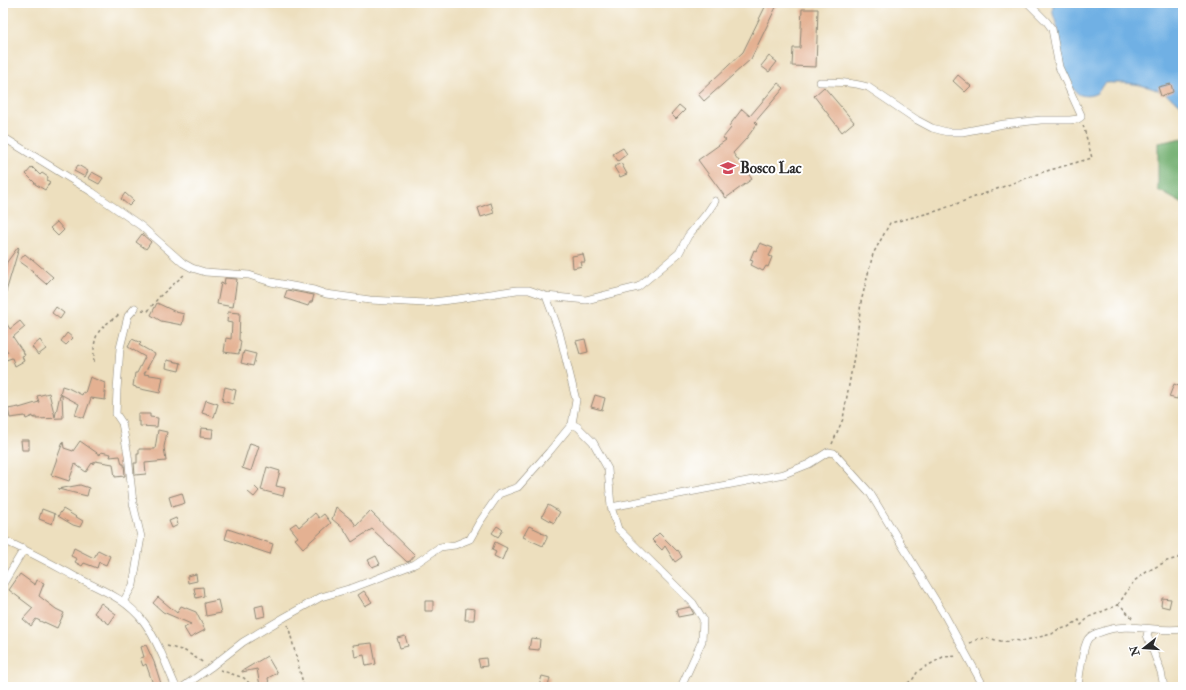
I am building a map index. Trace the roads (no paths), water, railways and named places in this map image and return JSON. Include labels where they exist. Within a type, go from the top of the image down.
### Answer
[{"type":"street","points":[[820,82],[849,83],[864,86],[932,128],[947,132],[962,132],[1004,124],[1041,120],[1078,119],[1081,115],[1059,67],[1052,29],[1028,3]]},
{"type":"street","points":[[3,137],[92,192],[141,226],[183,263],[205,272],[249,276],[326,294],[370,300],[425,303],[517,290],[529,290],[546,296],[586,300],[638,287],[679,252],[688,236],[715,201]]},
{"type":"street","points":[[183,687],[243,642],[321,597],[355,587],[415,564],[440,547],[455,545],[470,539],[499,494],[518,487],[572,424],[576,400],[559,331],[546,296]]},
{"type":"street","points":[[123,602],[133,585],[141,537],[133,503],[128,455],[122,423],[116,414],[116,390],[120,348],[128,316],[135,308]]},
{"type":"street","points":[[572,424],[578,427],[593,442],[608,469],[611,507],[618,529],[693,603],[703,619],[702,641],[681,687]]},
{"type":"street","points":[[611,507],[784,474],[809,464],[828,452],[834,454],[870,493],[940,607],[984,687]]},
{"type":"street","points":[[3,540],[24,549],[74,576],[112,594],[132,609],[151,632],[176,687]]},
{"type":"street","points":[[3,584],[24,549]]},
{"type":"street","points":[[1078,687],[1085,648],[1088,639],[1095,634],[1109,628],[1123,626],[1140,626],[1148,629],[1183,629]]},
{"type":"street","points":[[1148,629],[1147,635],[1161,672],[1164,687]]},
{"type":"water","points":[[1054,3],[1183,3],[1183,107],[1169,96],[1152,88],[1134,84],[1107,83],[1103,85],[1095,94],[1085,96],[1078,94],[1074,90],[1061,62],[1058,29],[1053,13]]},
{"type":"place","name":"Bosco Lac","points":[[728,168]]}]
